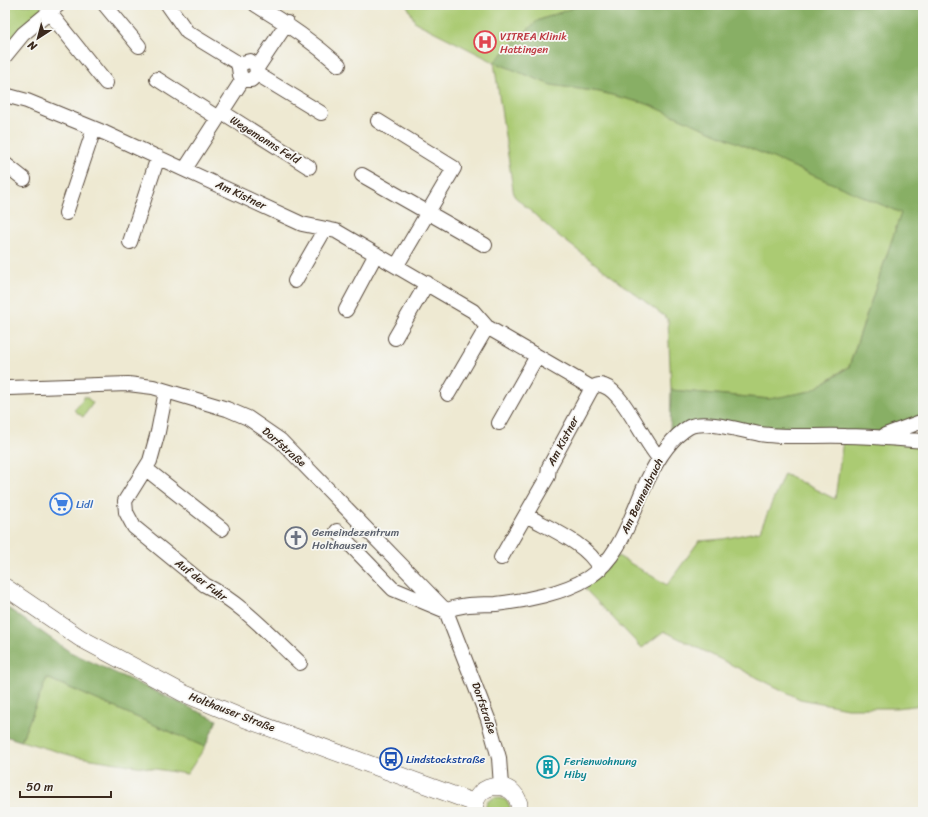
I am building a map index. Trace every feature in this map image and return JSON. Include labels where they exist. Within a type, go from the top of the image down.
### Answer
[{"type":"street","points":[[105,5],[139,46]]},
{"type":"street","points":[[168,5],[187,32],[241,65]]},
{"type":"street","points":[[256,5],[287,23],[314,42],[339,65]]},
{"type":"street","points":[[5,56],[23,34],[54,9],[106,83]]},
{"type":"street","points":[[241,65],[239,72],[243,79],[250,80],[287,23]]},
{"type":"street","points":[[241,65],[250,61],[257,71],[321,113]]},
{"type":"street","name":"Wegemanns Feld","points":[[157,79],[309,167]]},
{"type":"street","name":"Wegemanns Feld","points":[[185,169],[243,79]]},
{"type":"street","name":"Am Kistner","points":[[5,95],[27,101],[94,129],[185,169],[302,224],[336,232],[397,265],[473,311],[487,327],[592,388],[604,386],[613,392],[634,419],[659,458]]},
{"type":"street","points":[[378,121],[454,168],[397,265]]},
{"type":"street","points":[[66,213],[94,129]]},
{"type":"street","points":[[130,242],[158,157]]},
{"type":"street","points":[[5,164],[24,179]]},
{"type":"street","points":[[362,174],[485,245]]},
{"type":"street","points":[[296,281],[325,229]]},
{"type":"street","points":[[346,310],[376,254]]},
{"type":"street","points":[[396,338],[427,283]]},
{"type":"street","points":[[448,394],[487,327]]},
{"type":"street","points":[[499,423],[537,356]]},
{"type":"street","name":"Dorfstraße","points":[[6,387],[128,384],[153,387],[227,409],[248,418],[280,440],[446,611],[488,719],[499,758],[501,786]]},
{"type":"street","name":"Am Kistner","points":[[501,558],[548,476],[549,467],[592,388]]},
{"type":"street","name":"Auf der Fuhr","points":[[166,391],[154,450],[146,469],[125,501],[126,512],[134,527],[205,586],[216,591],[234,605],[300,663]]},
{"type":"street","points":[[879,438],[923,421]]},
{"type":"street","name":"Am Bennenbruch","points":[[446,611],[458,606],[507,603],[535,597],[575,585],[600,569],[617,547],[659,458],[678,436],[690,427],[705,424],[763,435],[879,438],[923,441]]},
{"type":"street","points":[[146,469],[222,529]]},
{"type":"street","points":[[526,515],[585,549],[600,569]]},
{"type":"street","points":[[338,531],[393,589],[446,611]]},
{"type":"street","name":"Holthauser Straße","points":[[5,587],[80,638],[182,693],[475,807],[485,790],[490,787],[501,786]]},
{"type":"street","points":[[501,786],[507,788],[517,797],[519,812]]},
{"type":"green space","points":[[5,5],[40,5],[44,11],[5,49]]},
{"type":"green space","name":"VITREA Klinik Hattingen","points":[[407,5],[581,5],[537,21],[494,62],[415,22]]},
{"type":"green space","points":[[580,5],[615,5],[637,8],[673,5],[889,5],[923,10],[923,415],[881,432],[762,431],[702,421],[670,436],[671,390],[769,399],[811,391],[849,367],[901,213],[647,104],[600,92],[551,85],[494,62],[537,21]]},
{"type":"green space","points":[[494,62],[552,85],[600,92],[648,104],[901,213],[849,366],[811,391],[771,399],[671,390],[668,319],[555,233],[514,196]]},
{"type":"green space","points":[[85,396],[93,403],[83,417],[74,410]]},
{"type":"green space","points":[[843,440],[923,445],[923,705],[896,708],[847,708],[800,699],[664,631],[642,648],[585,589],[618,556],[667,585],[699,541],[723,539],[760,531],[784,474],[835,499]]},
{"type":"green space","points":[[5,606],[70,652],[217,720],[205,747],[47,678],[21,741],[5,736]]},
{"type":"green space","points":[[47,678],[205,747],[187,774],[73,756],[21,741]]},
{"type":"green space","points":[[495,797],[506,800],[510,806],[510,812],[485,812],[487,802]]},
{"type":"place","name":"VITREA Klinik Hattingen","points":[[485,42]]},
{"type":"place","name":"Lidl","points":[[61,504]]},
{"type":"place","name":"Gemeindezentrum Holthausen","points":[[296,538]]},
{"type":"place","name":"Lindstockstraße","points":[[391,759]]},
{"type":"place","name":"Ferienwohnung Hiby","points":[[548,767]]}]
